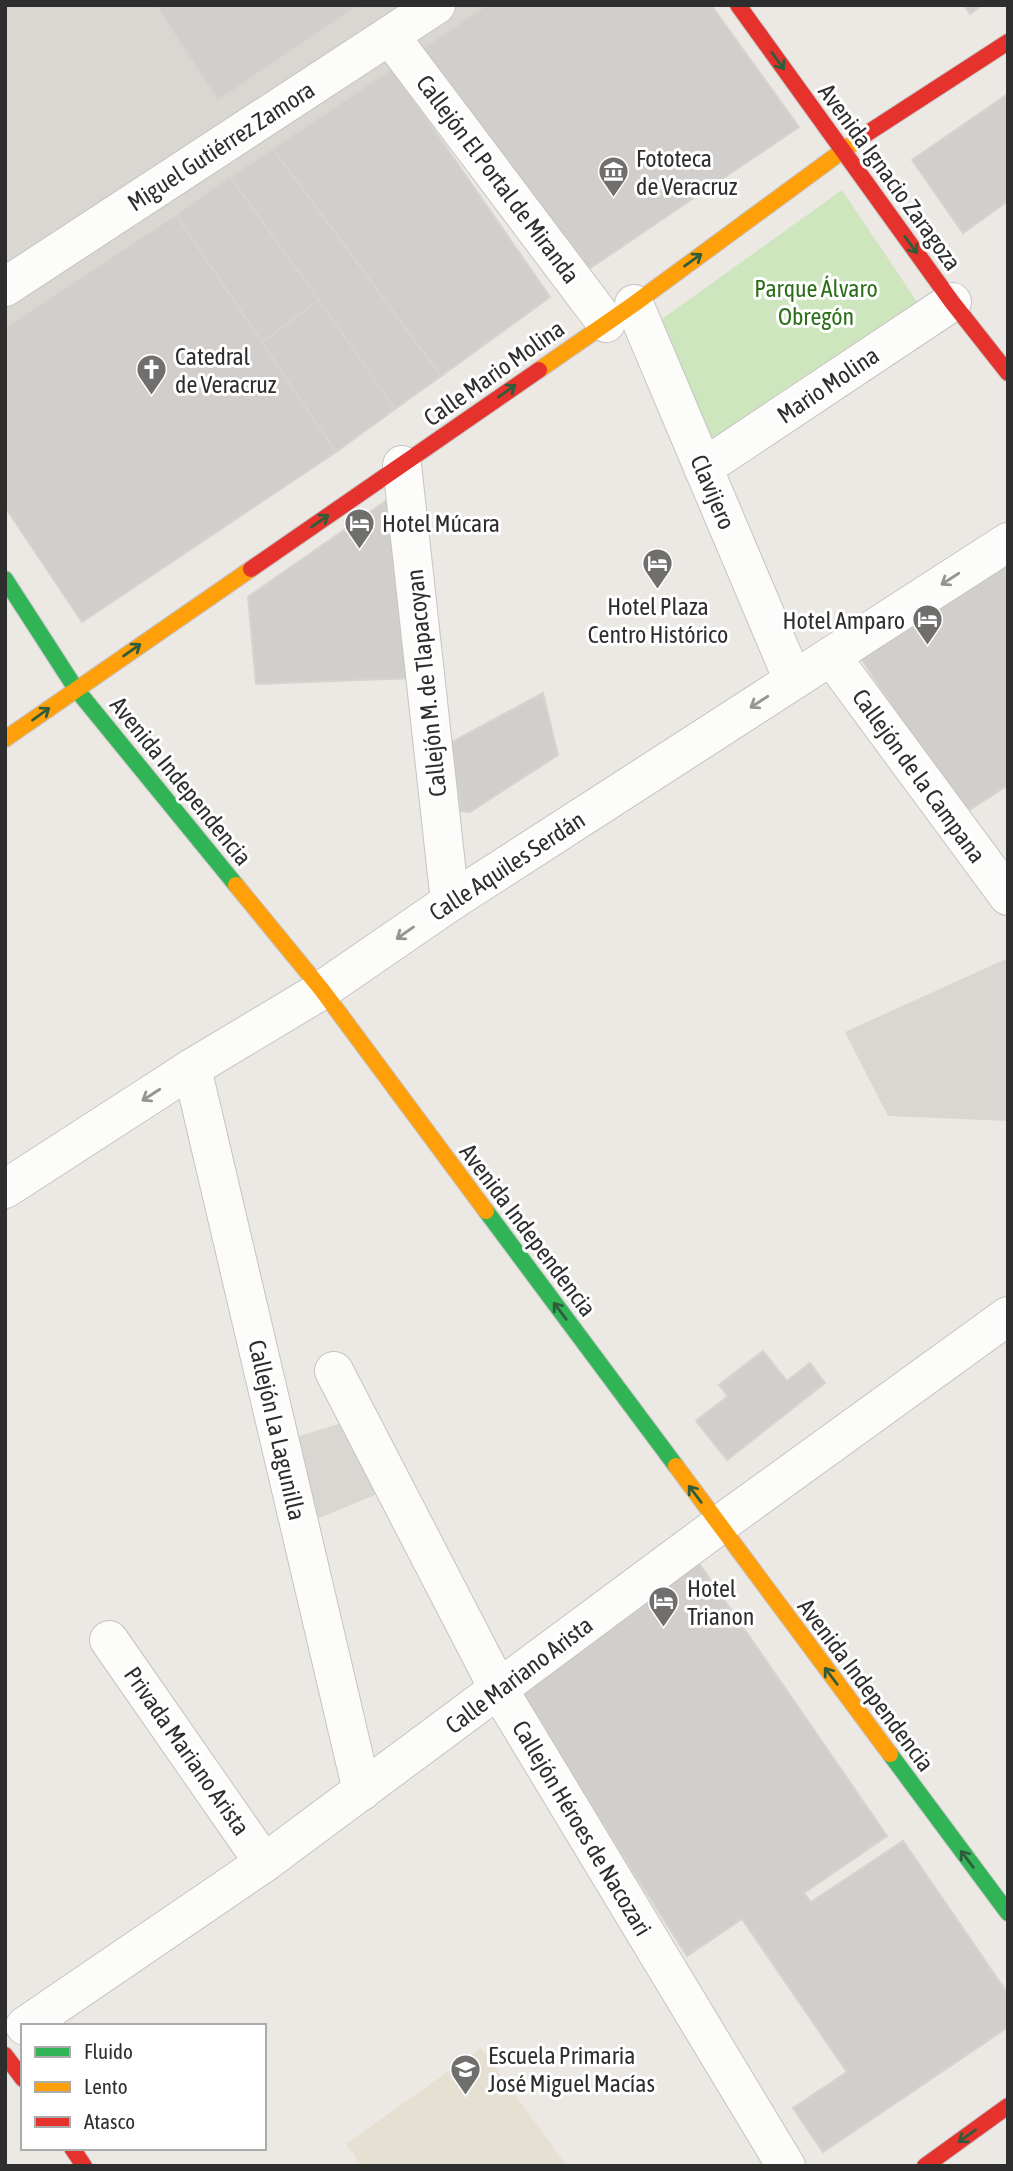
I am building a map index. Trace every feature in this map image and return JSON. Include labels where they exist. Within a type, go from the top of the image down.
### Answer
[{"type":"street","name":"Miguel Gutiérrez Zamora","points":[[5,287],[436,5]]},
{"type":"street","name":"Avenida Ignacio Zaragoza","points":[[738,5],[952,302],[1008,373]]},
{"type":"street","name":"Callejón El Portal de Miranda","points":[[390,36],[620,313]]},
{"type":"street","name":"Calle Mario Molina","points":[[5,739],[620,313],[843,149],[1008,42]]},
{"type":"street","name":"Mario Molina","points":[[703,468],[952,302]]},
{"type":"street","name":"Clavijero","points":[[620,313],[703,468],[793,680]]},
{"type":"street","name":"Callejón M. de Tlapacoyan","points":[[402,465],[450,902]]},
{"type":"street","name":"Calle Aquiles Serdán","points":[[5,1189],[192,1068],[322,990],[450,902],[1008,542]]},
{"type":"street","name":"Avenida Independencia","points":[[5,579],[76,689],[322,990],[1008,1913]]},
{"type":"street","name":"Callejón de la Campana","points":[[831,656],[1008,895]]},
{"type":"street","name":"Callejón La Lagunilla","points":[[192,1068],[362,1791]]},
{"type":"street","name":"Calle Mariano Arista","points":[[27,2024],[264,1863],[719,1525],[1008,1317]]},
{"type":"street","name":"Callejón Héroes de Nacozari","points":[[334,1371],[499,1690],[786,2166]]},
{"type":"street","name":"Privada Mariano Arista","points":[[109,1640],[264,1863]]},
{"type":"street","name":"Calle Mariano Arista","points":[[5,2039],[21,2028]]},
{"type":"street","points":[[5,2055],[21,2076]]},
{"type":"street","points":[[925,2166],[1008,2106]]},
{"type":"street","points":[[73,2150],[85,2166]]},
{"type":"shaded area","points":[[5,5],[156,5],[218,99],[358,5],[487,5],[5,328]]},
{"type":"shaded area","points":[[1008,958],[1008,1121],[888,1116],[845,1032]]},
{"type":"shaded area","points":[[358,1418],[394,1487],[300,1526],[280,1442]]},
{"type":"shaded area","name":"Escuela Primaria José Miguel Macías","points":[[481,2048],[567,2166],[362,2166],[346,2144]]},
{"type":"green space","name":"Parque Álvaro Obregón","points":[[842,190],[928,318],[703,468],[645,331]]},
{"type":"building","points":[[156,5],[358,5],[218,100]]},
{"type":"building","name":"Fototeca de Veracruz","points":[[487,5],[711,5],[799,127],[586,271],[422,49]]},
{"type":"building","points":[[964,5],[982,5],[970,14]]},
{"type":"building","points":[[392,69],[550,297],[441,376],[273,149]]},
{"type":"building","points":[[1008,94],[1008,201],[963,233],[912,160]]},
{"type":"building","points":[[273,149],[441,376],[395,409],[230,177]]},
{"type":"building","points":[[230,177],[319,300],[262,342],[176,215]]},
{"type":"building","name":"Catedral de Veracruz","points":[[176,215],[336,452],[82,622],[5,507],[5,328]]},
{"type":"building","points":[[319,300],[395,409],[336,452],[262,342]]},
{"type":"building","name":"Hotel Múcara","points":[[387,500],[413,678],[256,684],[248,597]]},
{"type":"building","points":[[1008,562],[1008,785],[963,814],[861,658]]},
{"type":"building","points":[[543,693],[558,755],[470,812],[461,811],[450,743]]},
{"type":"building","points":[[763,1351],[787,1381],[810,1363],[825,1383],[727,1460],[696,1421],[728,1396],[719,1385]]},
{"type":"building","points":[[699,1563],[887,1836],[804,1893],[811,1902],[903,1841],[1008,1994],[1008,2027],[823,2152],[793,2108],[847,2072],[742,1919],[687,1956],[521,1696]]},
{"type":"traffic: fast","points":[[5,579],[76,689],[236,885]]},
{"type":"traffic: fast","points":[[486,1211],[676,1466]]},
{"type":"traffic: fast","points":[[890,1754],[1008,1913]]},
{"type":"traffic: slow","points":[[539,370],[634,304],[860,138]]},
{"type":"traffic: slow","points":[[5,739],[251,569]]},
{"type":"traffic: slow","points":[[236,885],[322,990],[486,1211]]},
{"type":"traffic: slow","points":[[676,1466],[890,1754]]},
{"type":"traffic: jam","points":[[738,5],[952,302],[1008,373]]},
{"type":"traffic: jam","points":[[860,138],[1008,42]]},
{"type":"traffic: jam","points":[[251,569],[539,370]]},
{"type":"traffic: jam","points":[[5,2055],[21,2076]]},
{"type":"traffic: jam","points":[[925,2166],[1008,2106]]},
{"type":"traffic: jam","points":[[73,2150],[84,2166]]},
{"type":"place","name":"Fototeca de Veracruz","points":[[613,199]]},
{"type":"place","name":"Catedral de Veracruz","points":[[152,397]]},
{"type":"place","name":"Hotel Múcara","points":[[359,550]]},
{"type":"place","name":"Hotel Plaza Centro Histórico","points":[[658,591]]},
{"type":"place","name":"Hotel Amparo","points":[[928,647]]},
{"type":"place","name":"Hotel Trianon","points":[[664,1629]]},
{"type":"place","name":"Escuela Primaria José Miguel Macías","points":[[465,2096]]}]
